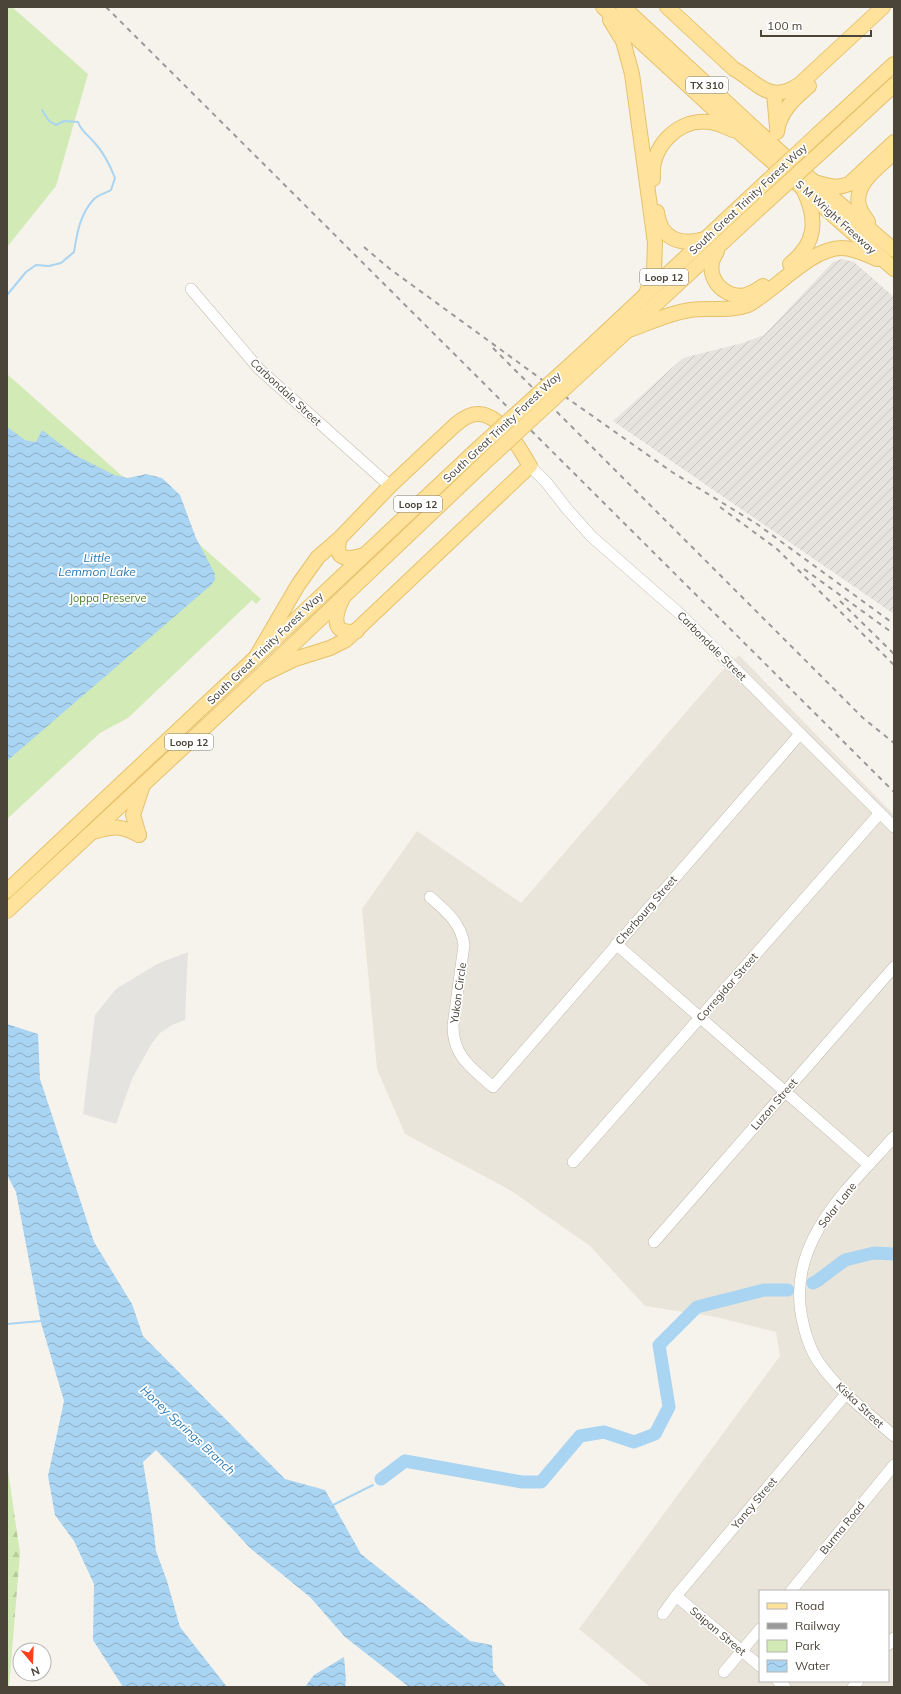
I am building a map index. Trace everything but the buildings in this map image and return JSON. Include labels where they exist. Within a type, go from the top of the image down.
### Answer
[{"type":"main road","name":"TX 310","points":[[602,7],[741,134]]},
{"type":"main road","points":[[602,7],[622,41],[632,74],[656,243],[654,272],[646,294]]},
{"type":"main road","name":"TX 310","points":[[623,7],[791,162]]},
{"type":"main road","points":[[667,7],[734,69],[745,75],[757,86],[774,96],[788,99],[800,94]]},
{"type":"main road","points":[[774,96],[787,92],[800,84],[883,7]]},
{"type":"main road","points":[[777,132],[780,117],[789,105],[894,8]]},
{"type":"main road","name":"South Great Trinity Forest Way","points":[[7,911],[143,786],[482,465],[583,362],[646,294],[894,64]]},
{"type":"main road","name":"South Great Trinity Forest Way","points":[[7,891],[472,454],[583,362],[629,330],[894,85]]},
{"type":"main road","points":[[774,96],[777,132],[780,142],[791,162]]},
{"type":"main road","points":[[705,239],[690,242],[676,240],[669,236],[660,224],[657,216],[652,172],[657,152],[669,136],[677,130],[698,122],[709,122],[741,134]]},
{"type":"main road","name":"S M Wright Freeway","points":[[741,134],[891,267]]},
{"type":"main road","points":[[816,183],[831,187],[849,184],[894,142]]},
{"type":"main road","points":[[878,236],[860,210],[859,193],[868,177],[894,153]]},
{"type":"main road","name":"S M Wright Freeway","points":[[791,162],[894,250]]},
{"type":"main road","points":[[719,248],[712,261],[712,270],[715,281],[719,287],[730,294],[738,295],[746,295],[758,290],[798,258],[808,243],[811,235],[813,218],[809,200],[802,187]]},
{"type":"main road","points":[[629,330],[666,316],[689,310],[736,308],[748,305],[814,256],[830,249],[841,248],[854,250],[891,267]]},
{"type":"main road","points":[[256,657],[307,571],[318,557],[340,538],[390,486],[455,425],[466,417],[476,414],[486,415],[498,422],[518,446],[530,466],[357,632],[339,644],[295,659],[260,676]]},
{"type":"main road","points":[[340,538],[338,546],[339,552],[343,558],[348,559],[364,554]]},
{"type":"main road","points":[[346,594],[338,609],[336,622],[338,628],[342,631],[349,633],[357,632]]},
{"type":"main road","points":[[118,809],[116,805],[119,798],[132,784],[146,762]]},
{"type":"main road","points":[[91,833],[108,827],[118,827],[139,835],[133,814],[143,786]]},
{"type":"street","name":"Carbondale Street","points":[[191,289],[259,369],[390,486]]},
{"type":"street","name":"Carbondale Street","points":[[530,466],[546,482],[567,509],[592,537],[680,614],[894,827]]},
{"type":"street","name":"Cherbourg Street","points":[[493,1087],[800,734]]},
{"type":"street","name":"Corregidor Street","points":[[573,1162],[880,813]]},
{"type":"street","name":"Yukon Circle","points":[[430,897],[446,910],[457,923],[463,934],[464,945],[453,1026],[453,1037],[456,1049],[464,1061],[493,1087]]},
{"type":"street","points":[[616,944],[869,1165]]},
{"type":"street","name":"Luzon Street","points":[[654,1242],[894,967]]},
{"type":"street","name":"Solar Lane","points":[[800,1307],[802,1268],[809,1245],[821,1222],[894,1137]]},
{"type":"street","name":"Kiska Street","points":[[800,1307],[803,1324],[814,1353],[820,1364],[846,1394],[894,1436]]},
{"type":"street","name":"Yancy Street","points":[[663,1614],[676,1596],[846,1394]]},
{"type":"street","name":"Burma Road","points":[[792,1590],[894,1465]]},
{"type":"street","name":"Saipan Street","points":[[676,1596],[759,1665]]},
{"type":"street","points":[[724,1672],[759,1630]]},
{"type":"shaded area","points":[[842,259],[854,262],[894,297],[894,614],[613,421],[683,358],[743,343],[764,335],[833,262]]},
{"type":"shaded area","points":[[739,655],[894,815],[894,1687],[650,1687],[579,1629],[780,1356],[776,1332],[716,1317],[645,1306],[590,1246],[510,1190],[405,1134],[377,1069],[362,909],[417,831],[521,903],[719,674]]},
{"type":"shaded area","points":[[188,952],[185,1020],[172,1025],[160,1033],[152,1043],[132,1079],[116,1124],[83,1114],[95,1015],[116,989],[157,964]]},
{"type":"green space","points":[[7,7],[12,7],[88,74],[56,186],[7,247]]},
{"type":"green space","name":"Little Lemmon Lake","points":[[7,374],[261,599],[256,604],[252,600],[128,718],[100,733],[7,819]]},
{"type":"green space","points":[[7,1464],[20,1553],[9,1687],[7,1687]]},
{"type":"water","name":"Little Lemmon Lake","points":[[7,427],[25,440],[36,442],[42,430],[75,455],[114,475],[128,478],[146,474],[162,478],[180,495],[196,538],[215,574],[215,580],[210,586],[7,761]]},
{"type":"water","points":[[7,1024],[38,1034],[40,1079],[94,1242],[132,1304],[143,1336],[285,1479],[325,1490],[361,1554],[470,1641],[492,1645],[493,1671],[506,1687],[409,1687],[345,1637],[310,1597],[251,1549],[156,1450],[143,1462],[156,1551],[167,1581],[180,1627],[227,1687],[123,1687],[93,1640],[94,1584],[74,1541],[55,1515],[48,1476],[64,1401],[41,1323],[16,1192],[7,1175]]},
{"type":"water","points":[[344,1657],[346,1680],[345,1687],[305,1687],[314,1675]]},
{"type":"waterway","points":[[7,295],[26,272],[36,265],[49,266],[61,263],[74,252],[78,231],[85,211],[94,199],[111,190],[115,178],[104,155],[78,122],[64,121],[56,125],[49,121],[42,110]]},
{"type":"waterway","name":"Honey Springs Branch","points":[[813,1283],[845,1260],[874,1253],[894,1254]]},
{"type":"waterway","name":"Honey Springs Branch","points":[[381,1479],[405,1461],[522,1482],[541,1482],[580,1436],[604,1432],[634,1442],[655,1434],[669,1407],[659,1345],[697,1307],[764,1290],[788,1290]]},
{"type":"waterway","name":"Honey Springs Branch","points":[[7,1324],[41,1321]]},
{"type":"waterway","name":"Honey Springs Branch","points":[[331,1506],[373,1485]]},
{"type":"railway","points":[[106,7],[894,792]]},
{"type":"railway","points":[[364,247],[390,269],[574,403],[672,472],[757,524],[894,624]]},
{"type":"railway","points":[[493,348],[863,718],[894,743]]},
{"type":"railway","points":[[720,507],[777,549],[894,665]]},
{"type":"railway","points":[[804,569],[894,634]]},
{"type":"railway","points":[[840,601],[894,654]]},
{"type":"park label","name":"Joppa Preserve","points":[[108,598]]}]
